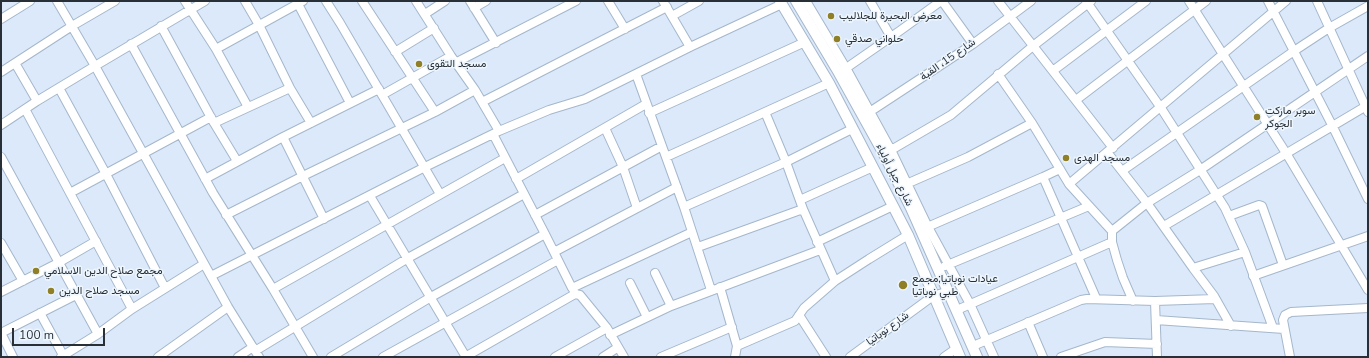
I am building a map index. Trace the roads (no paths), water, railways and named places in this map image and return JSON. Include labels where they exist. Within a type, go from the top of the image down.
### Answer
[{"type":"main road","name":"شارع جبل أولياء","points":[[803,2],[867,114],[904,185],[925,228],[939,269],[977,357]]},
{"type":"main road","name":"شارع جبل أولياء","points":[[781,3],[829,83],[908,235],[933,296],[959,352]]},
{"type":"street","points":[[1,19],[30,1]]},
{"type":"street","points":[[57,1],[144,153],[228,307],[256,352]]},
{"type":"street","points":[[1,72],[72,26],[115,1]]},
{"type":"street","points":[[185,1],[216,49],[248,107]]},
{"type":"street","points":[[1,125],[37,101],[205,1]]},
{"type":"street","points":[[245,1],[259,25],[290,88],[311,123]]},
{"type":"street","points":[[326,1],[440,194]]},
{"type":"street","points":[[362,1],[434,112]]},
{"type":"street","points":[[416,1],[453,60],[482,102],[505,158],[545,234],[571,288],[580,295],[608,331],[624,357]]},
{"type":"street","points":[[424,14],[445,1]]},
{"type":"street","points":[[486,1],[472,4],[496,43]]},
{"type":"street","points":[[205,179],[350,103],[381,92],[453,60],[496,43],[576,1]]},
{"type":"street","points":[[608,1],[625,29]]},
{"type":"street","points":[[672,16],[699,1]]},
{"type":"street","points":[[870,1],[891,37]]},
{"type":"street","points":[[842,71],[941,1],[973,44]]},
{"type":"street","points":[[998,1],[1054,70],[1076,100],[1110,150],[1122,171],[1164,226],[1215,299],[1231,326]]},
{"type":"street","name":"شارع 15، القبة","points":[[867,114],[973,44],[1031,1]]},
{"type":"street","points":[[1054,70],[1146,1]]},
{"type":"street","points":[[1189,1],[1268,123],[1368,290]]},
{"type":"street","points":[[1076,100],[1206,1]]},
{"type":"street","points":[[1268,1],[1368,199]]},
{"type":"street","points":[[1069,184],[1161,108],[1286,1]]},
{"type":"street","points":[[1164,226],[1332,126],[1367,107],[1317,1]]},
{"type":"street","points":[[216,49],[300,2],[350,103]]},
{"type":"street","points":[[887,152],[951,115],[998,74],[1088,2],[1161,108],[1217,194],[1229,216],[1245,252],[1273,328]]},
{"type":"street","points":[[211,276],[425,167],[496,133],[549,110],[585,99],[781,3]]},
{"type":"street","points":[[482,102],[625,29],[665,4],[690,47]]},
{"type":"street","points":[[1122,171],[1294,51],[1329,28],[1368,6]]},
{"type":"street","points":[[161,26],[238,162]]},
{"type":"street","points":[[395,52],[434,28]]},
{"type":"street","points":[[649,113],[805,42]]},
{"type":"street","points":[[131,44],[205,179],[313,357]]},
{"type":"street","points":[[1112,231],[1147,203],[1200,170],[1314,91],[1368,56]]},
{"type":"street","points":[[15,63],[37,101]]},
{"type":"street","points":[[636,74],[698,247],[710,290]]},
{"type":"street","points":[[998,74],[1032,124],[1069,184],[1112,231],[1112,242],[1123,278],[1133,301]]},
{"type":"street","points":[[666,157],[829,83]]},
{"type":"street","points":[[59,88],[106,174],[165,288]]},
{"type":"street","points":[[70,193],[180,134],[248,107],[290,88]]},
{"type":"street","points":[[226,215],[434,112],[475,90]]},
{"type":"street","points":[[516,179],[646,104]]},
{"type":"street","points":[[25,109],[132,309]]},
{"type":"street","points":[[765,112],[786,162],[803,209],[835,281]]},
{"type":"street","points":[[904,185],[968,158],[1032,124]]},
{"type":"street","points":[[606,128],[637,208]]},
{"type":"street","points":[[684,207],[786,162],[852,128]]},
{"type":"street","points":[[283,137],[324,218]]},
{"type":"street","points":[[535,215],[662,146]]},
{"type":"street","points":[[1,156],[98,334]]},
{"type":"street","points":[[273,289],[505,158]]},
{"type":"street","points":[[800,200],[873,167]]},
{"type":"street","points":[[994,357],[970,304],[949,264],[925,228],[1060,169]]},
{"type":"street","points":[[1042,178],[1096,298]]},
{"type":"street","points":[[554,252],[677,187]]},
{"type":"street","points":[[238,357],[256,352],[295,326],[408,258],[524,194]]},
{"type":"street","points":[[370,196],[466,357],[574,291],[692,232]]},
{"type":"street","points":[[1229,216],[1259,205],[1262,206],[1283,265]]},
{"type":"street","points":[[817,242],[893,206]]},
{"type":"street","points":[[939,269],[1089,206]]},
{"type":"street","points":[[698,247],[803,209]]},
{"type":"street","points":[[331,357],[431,297],[545,234]]},
{"type":"street","points":[[737,346],[792,323],[804,308],[835,281],[908,235]]},
{"type":"street","points":[[1253,276],[1343,246],[1368,236]]},
{"type":"street","points":[[1,292],[58,263],[96,241]]},
{"type":"street","points":[[957,310],[1112,242]]},
{"type":"street","points":[[1,243],[23,281]]},
{"type":"street","points":[[555,357],[608,331],[647,317],[710,290],[820,250]]},
{"type":"street","points":[[1193,268],[1245,252]]},
{"type":"street","points":[[382,357],[558,260]]},
{"type":"street","points":[[40,313],[62,356],[98,334],[132,309],[204,264]]},
{"type":"street","points":[[655,273],[671,306]]},
{"type":"street","points":[[630,282],[647,317]]},
{"type":"street","points":[[720,287],[737,346],[735,357]]},
{"type":"street","name":"شارع نوباتيا","points":[[850,357],[933,296],[949,291]]},
{"type":"street","points":[[13,357],[1,333],[76,295]]},
{"type":"street","points":[[973,346],[1081,300],[1096,298],[1133,301],[1215,299]]},
{"type":"street","points":[[1155,301],[1157,357]]},
{"type":"street","points":[[158,357],[228,307]]},
{"type":"street","points":[[1290,357],[1284,329],[1283,320],[1285,315],[1291,312],[1368,308]]},
{"type":"street","points":[[799,316],[826,357]]},
{"type":"street","points":[[1156,320],[1284,329]]},
{"type":"street","points":[[1028,322],[1043,357]]},
{"type":"street","points":[[661,357],[732,327]]},
{"type":"street","points":[[1062,357],[1105,342],[1156,344]]},
{"type":"street","points":[[603,357],[618,348]]},
{"type":"street","points":[[74,349],[79,357]]},
{"type":"street","points":[[944,357],[959,352]]},
{"type":"place","name":"معرض البحيرة للجلاليب","points":[[831,16]]},
{"type":"place","name":"حلواني صدقي","points":[[837,39]]},
{"type":"place","name":"مسجد التقوى","points":[[419,64]]},
{"type":"place","name":"سوبر ماركت الجوكر","points":[[1257,117]]},
{"type":"place","name":"مسجد الهدى","points":[[1066,158]]},
{"type":"place","name":"مجمع صلاح الدين الاسلامي","points":[[36,271]]},
{"type":"place","name":"عيادات نوباتيا;مجمع طبي نوباتيا","points":[[903,285]]},
{"type":"place","name":"مسجد صلاح الدين","points":[[51,291]]}]
